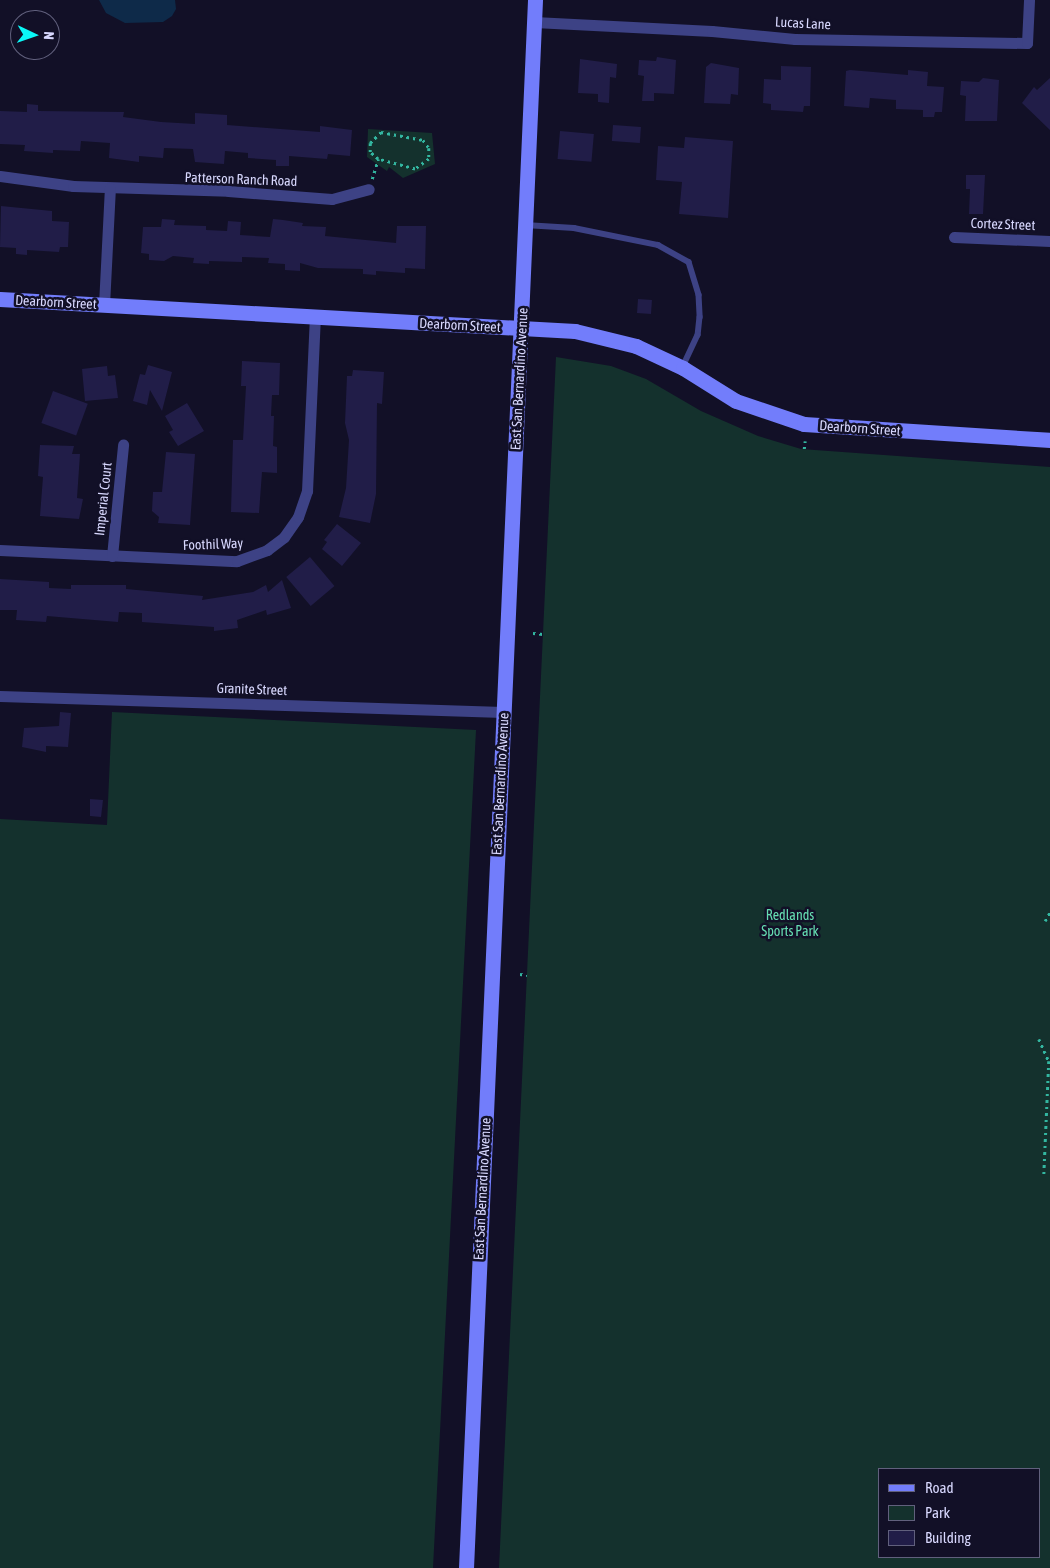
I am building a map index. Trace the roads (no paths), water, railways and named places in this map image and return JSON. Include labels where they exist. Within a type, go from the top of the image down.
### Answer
[{"type":"street","name":"East San Bernardino Avenue","points":[[466,1568],[535,0]]},
{"type":"street","name":"Lucas Lane","points":[[534,22],[712,31],[795,39],[1027,44],[1029,0]]},
{"type":"street","name":"Patterson Ranch Road","points":[[0,176],[110,188],[252,192],[332,199],[369,190]]},
{"type":"street","points":[[104,305],[110,188]]},
{"type":"street","name":"Cortez Street","points":[[954,237],[1050,241]]},
{"type":"street","name":"Dearborn Street","points":[[0,299],[575,331],[636,346],[683,368],[736,401],[804,424],[1050,440]]},
{"type":"street","name":"Foothil Way","points":[[0,550],[237,561],[267,550],[284,537],[298,517],[307,491],[315,316]]},
{"type":"street","name":"Imperial Court","points":[[112,556],[123,445]]},
{"type":"street","name":"Granite Street","points":[[0,696],[503,712]]},
{"type":"lane","points":[[526,225],[574,228],[658,245],[689,262],[699,295],[700,316],[698,336],[683,368]]},
{"type":"water","points":[[99,0],[175,0],[176,9],[172,16],[163,22],[125,23],[106,13]]},
{"type":"park label","name":"Redlands Sports Park","points":[[790,924]]}]
